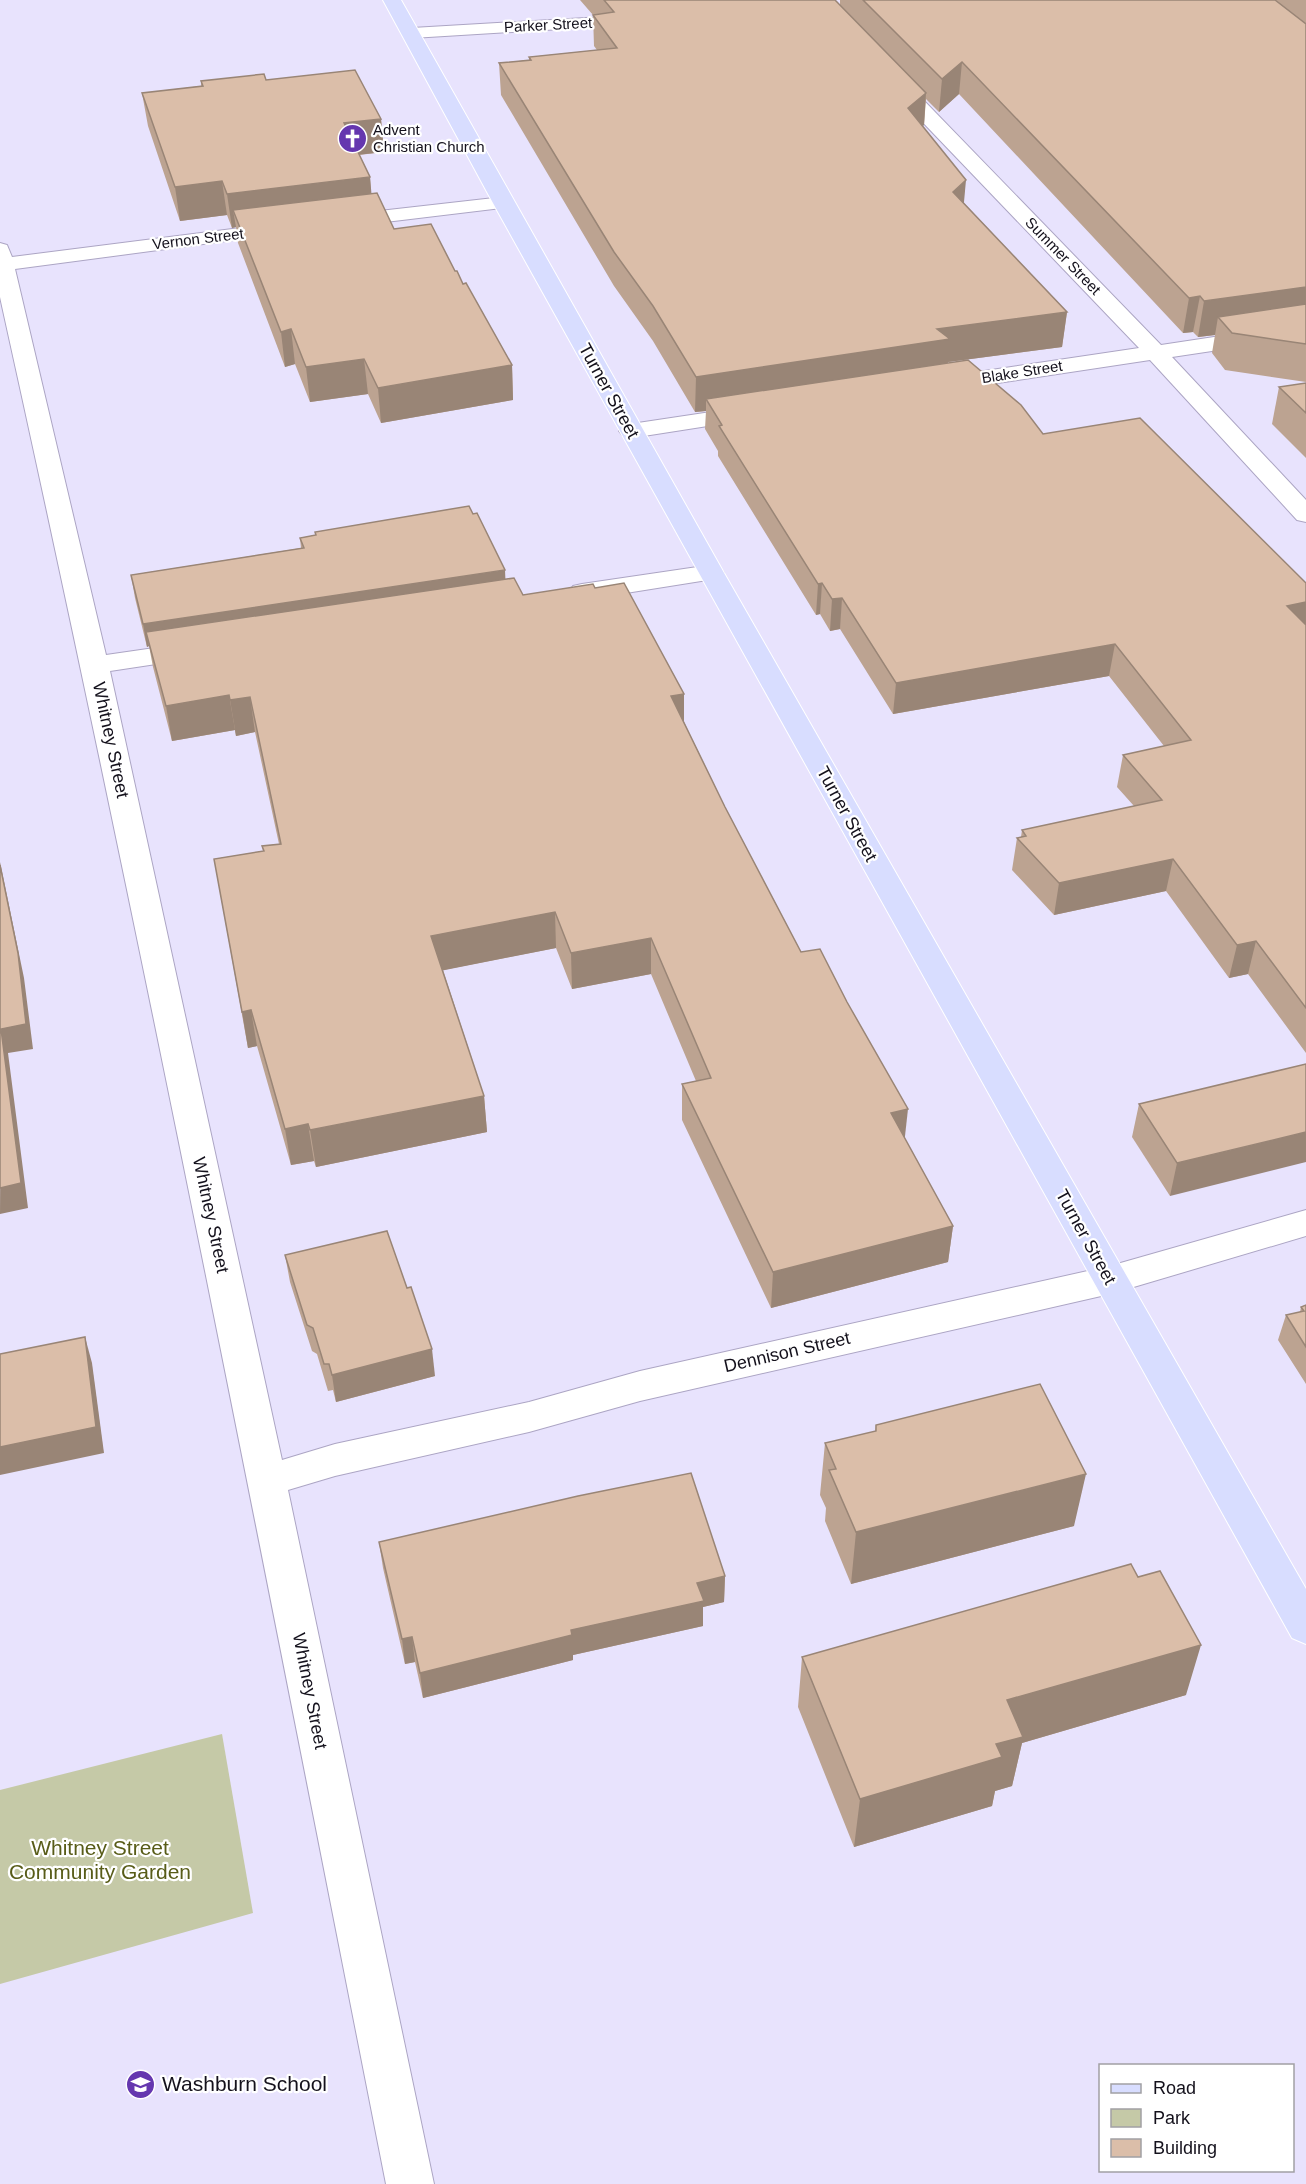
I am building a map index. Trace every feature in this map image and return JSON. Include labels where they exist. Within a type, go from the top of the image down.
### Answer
[{"type":"main road","name":"Turner Street","points":[[392,0],[503,203],[1306,1626]]},
{"type":"street","name":"Parker Street","points":[[412,33],[656,19]]},
{"type":"street","name":"Summer Street","points":[[878,64],[1155,352],[1306,515]]},
{"type":"street","points":[[324,224],[503,203]]},
{"type":"street","name":"Vernon Street","points":[[1,260],[301,226]]},
{"type":"street","name":"Whitney Street","points":[[1,260],[95,665],[267,1480],[410,2184]]},
{"type":"street","name":"Blake Street","points":[[927,386],[1306,330]]},
{"type":"street","points":[[631,430],[775,409]]},
{"type":"street","points":[[562,595],[711,573]]},
{"type":"street","points":[[95,665],[223,646]]},
{"type":"street","name":"Dennison Street","points":[[267,1480],[335,1460],[529,1417],[640,1386],[1110,1280],[1306,1223]]},
{"type":"green space","name":"Whitney Street Community Garden","points":[[222,1734],[253,1913],[0,1984],[0,1790]]},
{"type":"building","points":[[604,0],[835,0],[926,93],[908,108],[966,180],[953,192],[1067,312],[937,329],[950,339],[696,377],[653,306],[614,252],[499,63],[531,60],[529,57],[617,48],[593,15],[614,12]]},
{"type":"building","points":[[863,0],[1275,0],[1306,24],[1306,287],[1204,301],[1200,296],[1189,298],[962,62],[942,79]]},
{"type":"building","points":[[355,70],[381,119],[344,123],[370,177],[227,194],[222,181],[175,187],[142,93],[203,86],[201,81],[264,74],[266,80]]},
{"type":"building","points":[[377,193],[394,229],[431,224],[455,271],[463,284],[466,283],[512,365],[378,388],[364,359],[306,367],[291,329],[281,332],[233,210]]},
{"type":"building","points":[[1306,304],[1306,344],[1232,333],[1218,317]]},
{"type":"building","points":[[968,360],[1021,405],[1043,434],[1140,418],[1306,583],[1306,602],[1287,606],[1306,625],[1306,1008],[1256,941],[1237,945],[1173,859],[1059,883],[1017,838],[1026,836],[1022,830],[1162,800],[1123,755],[1191,740],[1115,644],[896,683],[842,598],[832,599],[822,583],[818,584],[719,426],[722,425],[706,399]]},
{"type":"building","points":[[1306,383],[1306,413],[1279,387]]},
{"type":"building","points":[[469,506],[473,514],[477,513],[505,570],[143,624],[131,575],[304,548],[300,538],[316,535],[315,532]]},
{"type":"building","points":[[514,578],[523,595],[593,584],[595,588],[624,583],[684,694],[671,696],[725,807],[801,952],[820,949],[847,1002],[908,1109],[891,1113],[953,1226],[773,1272],[682,1084],[711,1078],[651,938],[571,953],[555,912],[431,936],[484,1096],[310,1130],[308,1124],[285,1129],[251,1010],[242,1012],[214,859],[264,851],[262,846],[281,844],[250,697],[230,700],[229,695],[166,706],[146,632]]},
{"type":"building","points":[[0,865],[18,953],[26,1024],[1,1029],[21,1183],[0,1188]]},
{"type":"building","points":[[1306,1064],[1306,1132],[1177,1163],[1139,1104]]},
{"type":"building","points":[[387,1231],[407,1288],[411,1287],[432,1349],[332,1375],[329,1364],[324,1364],[313,1328],[307,1325],[285,1255]]},
{"type":"building","points":[[1306,1305],[1306,1347],[1286,1315],[1304,1311],[1301,1307]]},
{"type":"building","points":[[85,1337],[96,1427],[0,1447],[0,1354]]},
{"type":"building","points":[[1040,1384],[1086,1474],[856,1532],[829,1470],[836,1469],[825,1443],[876,1431],[876,1425]]},
{"type":"building","points":[[691,1473],[725,1576],[697,1583],[704,1601],[571,1630],[572,1635],[420,1673],[412,1637],[402,1639],[379,1542],[578,1496]]},
{"type":"building","points":[[1131,1564],[1138,1577],[1160,1571],[1201,1645],[1007,1700],[1023,1737],[996,1744],[1002,1757],[860,1799],[802,1657]]},
{"type":"place","name":"Advent Christian Church","points":[[352,139]]},
{"type":"place","name":"Washburn School","points":[[141,2084]]}]
